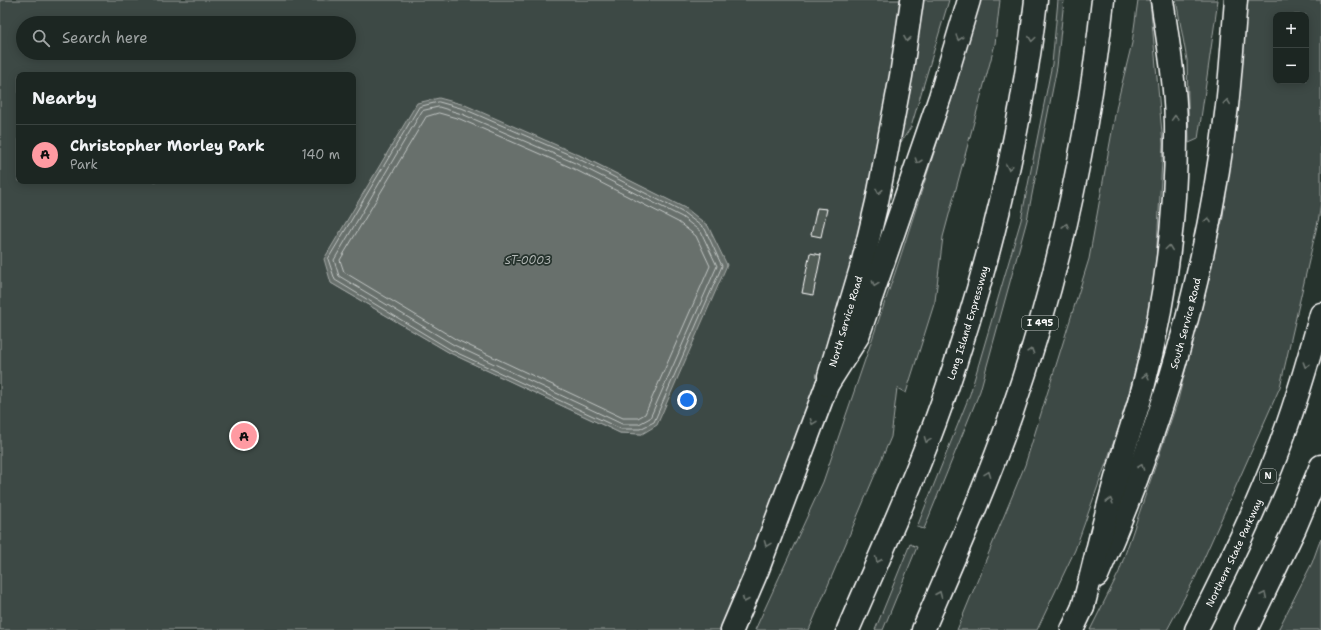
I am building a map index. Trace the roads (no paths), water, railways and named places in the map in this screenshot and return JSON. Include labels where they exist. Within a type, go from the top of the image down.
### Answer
[{"type":"main road","name":"North Service Road","points":[[732,630],[758,569],[827,385],[862,265],[877,202],[912,0]]},
{"type":"main road","points":[[827,385],[858,336],[956,48],[969,0]]},
{"type":"main road","name":"Long Island Expressway","points":[[848,630],[914,475],[942,404],[969,318],[986,261],[1020,113],[1032,39],[1036,0]]},
{"type":"main road","name":"I 495","points":[[923,630],[985,482],[1012,413],[1035,341],[1055,271],[1087,124],[1098,50],[1103,0]]},
{"type":"main road","points":[[1084,607],[1119,468],[1143,386],[1161,298],[1170,242],[1174,200],[1176,124],[1175,93],[1162,0]]},
{"type":"main road","name":"South Service Road","points":[[1072,630],[1084,607],[1113,538],[1140,468],[1169,381],[1185,325],[1216,182],[1227,106],[1236,0]]},
{"type":"main road","name":"Northern State Parkway","points":[[1196,630],[1248,525],[1277,455],[1301,384],[1321,314]]},
{"type":"main road","points":[[1246,630],[1295,528],[1321,466]]},
{"type":"water","name":"ST-0003","points":[[439,98],[465,105],[579,155],[687,209],[708,226],[727,265],[657,425],[642,434],[620,433],[450,353],[331,283],[324,259],[417,103]]},
{"type":"place","name":"Christopher Morley Park","points":[[244,436]]}]
